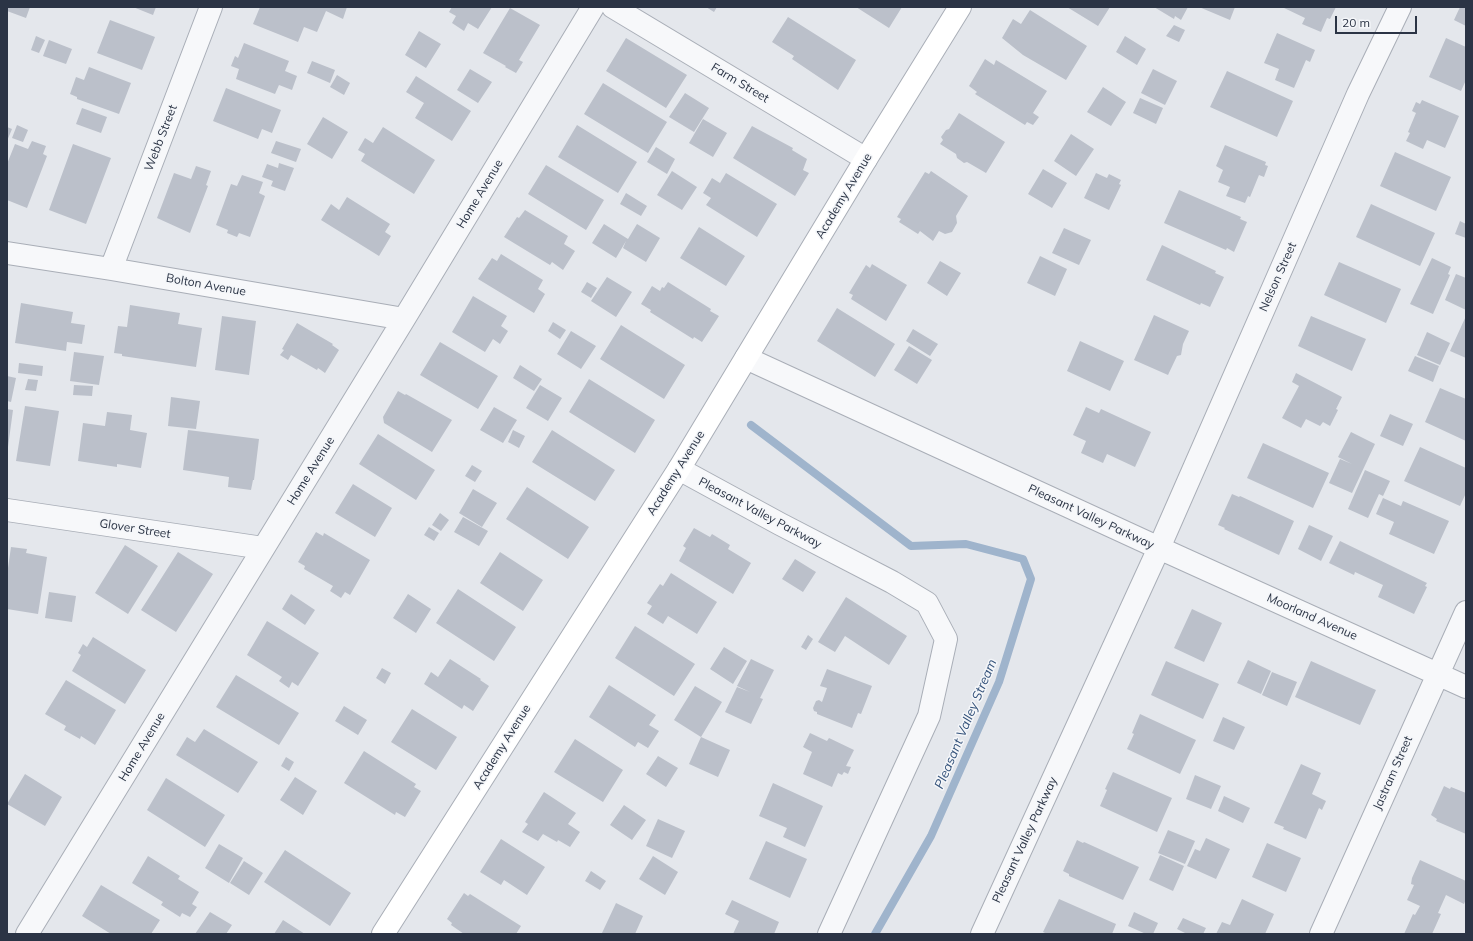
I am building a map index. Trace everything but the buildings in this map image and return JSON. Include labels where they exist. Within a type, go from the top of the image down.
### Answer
[{"type":"street","name":"Webb Street","points":[[111,269],[211,7]]},
{"type":"street","name":"Home Avenue","points":[[27,934],[404,319],[593,7]]},
{"type":"street","name":"Farm Street","points":[[613,7],[866,159]]},
{"type":"street","name":"Academy Avenue","points":[[383,934],[679,469],[866,159],[960,7]]},
{"type":"street","name":"Nelson Street","points":[[1159,548],[1358,94],[1400,7]]},
{"type":"street","name":"Bolton Avenue","points":[[7,253],[111,269],[404,319]]},
{"type":"street","name":"Pleasant Valley Parkway","points":[[746,358],[1159,548],[982,934]]},
{"type":"street","name":"Pleasant Valley Parkway","points":[[679,469],[892,582],[927,603],[946,639],[929,716],[829,934]]},
{"type":"street","name":"Glover Street","points":[[7,510],[263,548]]},
{"type":"street","name":"Moorland Avenue","points":[[1159,548],[1466,687]]},
{"type":"street","name":"Jastram Street","points":[[1320,934],[1466,612]]},
{"type":"waterway","name":"Pleasant Valley Stream","points":[[751,425],[911,546],[966,544],[1023,559],[1031,579],[999,682],[931,836],[875,934]]}]
